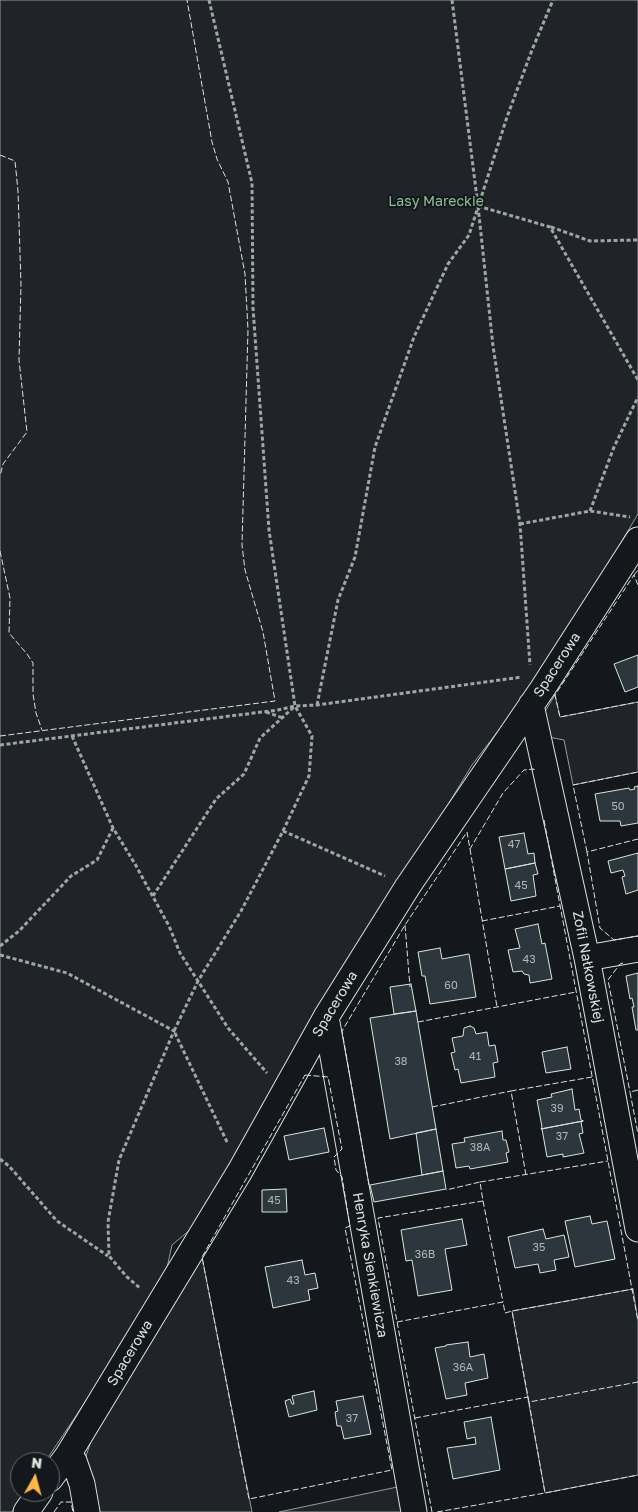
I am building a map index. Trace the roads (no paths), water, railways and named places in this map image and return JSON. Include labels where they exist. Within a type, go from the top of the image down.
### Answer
[{"type":"street","name":"Spacerowa","points":[[60,1466],[240,1171],[326,1018],[408,886],[535,690],[638,540]]},
{"type":"street","name":"Zofii Nałkowskiej","points":[[535,690],[638,1225]]},
{"type":"street","points":[[587,958],[638,949]]},
{"type":"street","name":"Henryka Sienkiewicza","points":[[326,1018],[414,1512]]},
{"type":"street","points":[[68,1455],[74,1461],[82,1484],[87,1512]]},
{"type":"park label","name":"Lasy Mareckie","points":[[436,202]]}]
